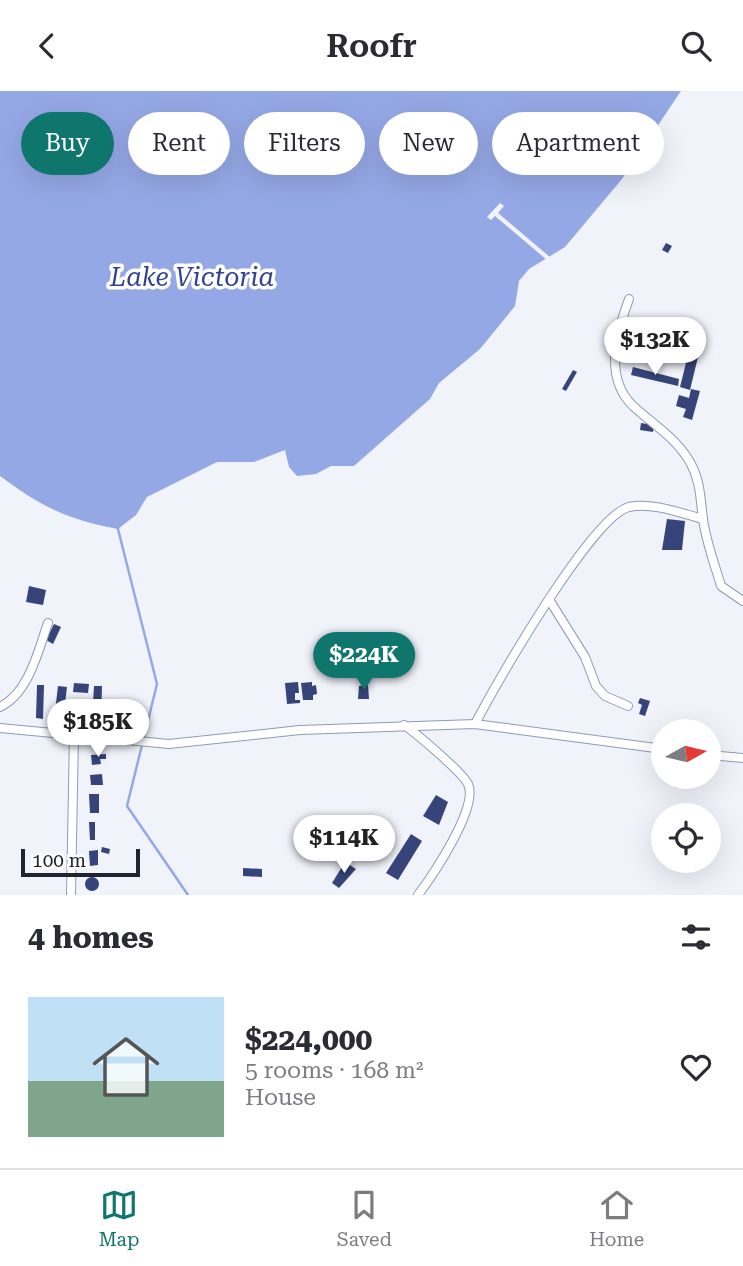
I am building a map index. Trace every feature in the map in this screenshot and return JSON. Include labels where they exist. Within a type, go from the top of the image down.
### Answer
[{"type":"street","points":[[629,299],[615,342],[619,378],[631,403],[667,431],[689,462],[701,487],[703,519],[721,586],[743,601]]},
{"type":"street","points":[[475,724],[492,690],[596,534],[622,510],[648,506],[703,519]]},
{"type":"street","points":[[550,601],[585,657],[596,686],[605,696],[628,706]]},
{"type":"street","points":[[0,707],[12,700],[23,686],[48,623]]},
{"type":"street","points":[[0,728],[169,744],[300,730],[475,724],[651,747]]},
{"type":"street","points":[[404,725],[426,741],[466,781],[471,797],[460,825],[418,895]]},
{"type":"street","points":[[71,895],[74,734]]},
{"type":"street","points":[[721,756],[743,758]]},
{"type":"water","name":"Lake Victoria","points":[[0,91],[681,91],[664,116],[664,112],[492,112],[492,175],[625,175],[565,247],[529,269],[519,281],[515,306],[480,349],[439,383],[430,399],[354,466],[331,466],[316,474],[297,476],[289,467],[285,450],[254,462],[217,462],[147,497],[136,515],[118,529],[84,521],[55,510],[28,496],[0,476]]},
{"type":"pier","points":[[500,203],[504,206],[498,213],[551,258],[547,260],[495,216],[491,220],[487,217]]},
{"type":"building","points":[[666,243],[672,246],[668,253],[662,250]]},
{"type":"building","points":[[632,323],[641,327],[631,353],[622,349]]},
{"type":"building","points":[[663,345],[684,352],[681,361],[661,354]]},
{"type":"building","points":[[688,355],[698,357],[690,390],[680,387]]},
{"type":"building","points":[[633,367],[679,379],[678,386],[631,375]]},
{"type":"building","points":[[573,370],[577,372],[566,391],[562,389]]},
{"type":"building","points":[[691,389],[700,391],[692,420],[683,417],[686,409],[676,406],[679,395],[689,398]]},
{"type":"building","points":[[641,423],[654,425],[653,432],[640,430]]},
{"type":"building","points":[[667,519],[685,521],[682,550],[662,550]]},
{"type":"building","points":[[29,586],[46,590],[43,605],[26,602]]},
{"type":"building","points":[[54,624],[61,627],[53,644],[46,640]]},
{"type":"building","points":[[359,658],[371,658],[372,676],[360,677]]},
{"type":"building","points":[[298,682],[299,693],[295,693],[295,700],[300,700],[300,703],[287,704],[285,683]]},
{"type":"building","points":[[312,682],[312,686],[316,685],[317,694],[313,695],[313,700],[303,700],[301,683]]},
{"type":"building","points":[[74,683],[89,684],[88,693],[73,692]]},
{"type":"building","points":[[37,685],[44,685],[43,719],[36,718]]},
{"type":"building","points":[[368,685],[369,699],[358,699],[359,686]]},
{"type":"building","points":[[58,686],[67,687],[63,721],[54,720]]},
{"type":"building","points":[[94,686],[102,686],[101,721],[92,720]]},
{"type":"building","points":[[640,698],[650,701],[645,716],[639,714],[642,705],[638,703]]},
{"type":"building","points":[[110,699],[116,701],[112,710],[118,712],[114,724],[108,722],[112,711],[106,709]]},
{"type":"building","points":[[116,724],[116,730],[104,731],[105,725]]},
{"type":"building","points":[[106,754],[106,759],[100,759],[101,764],[92,765],[91,755]]},
{"type":"building","points":[[102,774],[103,785],[91,785],[90,775]]},
{"type":"building","points":[[89,794],[99,794],[99,813],[90,813]]},
{"type":"building","points":[[436,795],[448,802],[439,825],[423,816]]},
{"type":"building","points":[[89,822],[95,822],[95,840],[90,840]]},
{"type":"building","points":[[411,834],[422,841],[398,880],[386,873]]},
{"type":"building","points":[[102,847],[110,849],[109,854],[101,852]]},
{"type":"building","points":[[98,850],[98,865],[90,866],[89,851]]},
{"type":"building","points":[[345,862],[356,869],[339,888],[332,883]]},
{"type":"building","points":[[243,868],[262,869],[262,877],[243,876]]},
{"type":"building","points":[[92,877],[97,879],[97,889],[92,891],[87,889],[85,884],[87,879]]},
{"type":"waterway","points":[[118,529],[157,684],[127,806],[188,895]]}]
